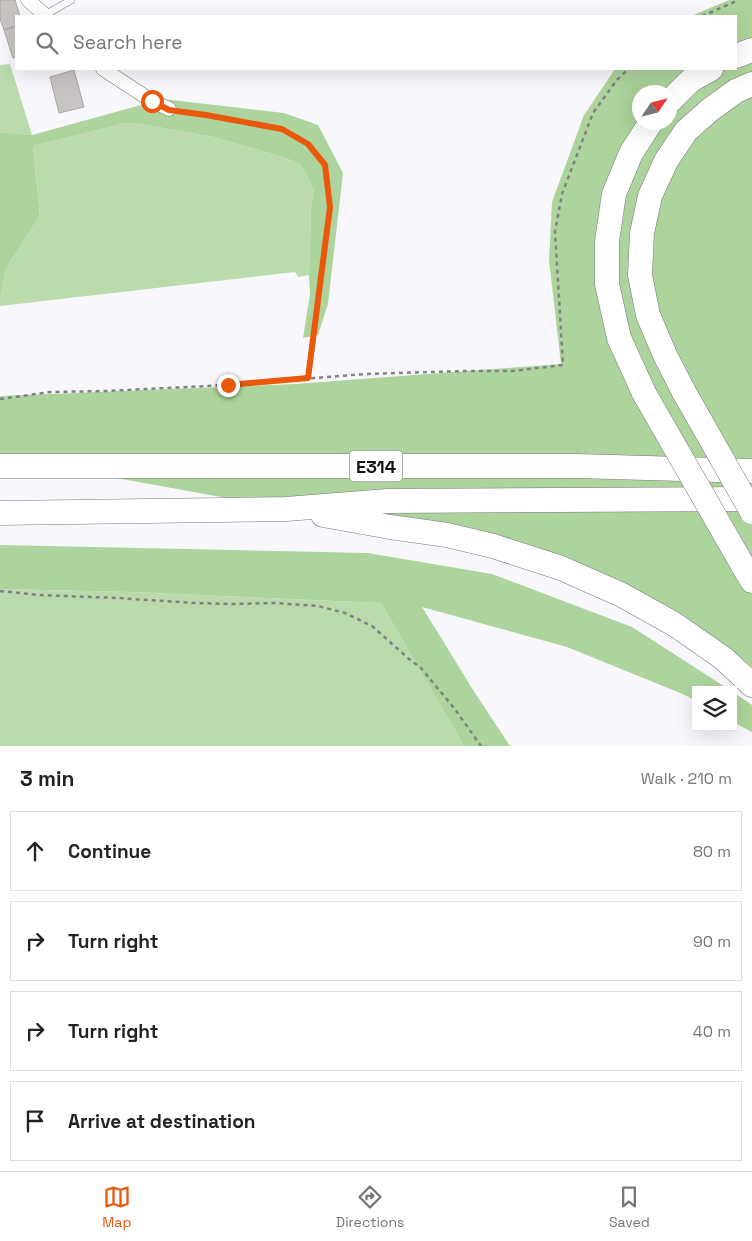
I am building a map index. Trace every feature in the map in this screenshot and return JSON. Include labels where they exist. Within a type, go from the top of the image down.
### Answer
[{"type":"highway","points":[[737,56],[752,50]]},
{"type":"highway","points":[[677,93],[691,80],[709,70]]},
{"type":"highway","points":[[752,84],[736,91],[717,104],[686,131],[666,161],[650,196],[642,233],[640,275],[648,315],[665,355],[752,512]]},
{"type":"highway","points":[[646,130],[631,152],[614,194],[607,241],[607,284],[619,338],[644,393],[747,572]]},
{"type":"highway","name":"E314","points":[[0,466],[577,466],[752,471]]},
{"type":"highway","name":"E314","points":[[0,513],[286,509],[388,501],[752,499]]},
{"type":"highway","points":[[286,509],[447,535],[493,546],[561,568],[622,595],[674,624],[723,658],[752,684]]},
{"type":"street","points":[[28,0],[44,15]]},
{"type":"street","points":[[106,70],[169,110]]},
{"type":"lane","points":[[47,15],[71,0]]},
{"type":"path","points":[[704,15],[739,0]]},
{"type":"path","points":[[0,399],[50,392],[228,385],[365,374],[512,371],[563,365],[555,232],[562,194],[593,113],[616,81],[627,70]]},
{"type":"path","points":[[169,110],[282,129],[308,144],[325,165],[330,207],[308,378]]},
{"type":"path","points":[[0,591],[39,595],[194,603],[275,603],[318,606],[345,613],[372,626],[421,668],[454,708],[481,746]]},
{"type":"green space","points":[[729,0],[752,0],[752,668],[734,653],[493,546],[0,457],[0,396],[295,384],[561,364],[549,260],[552,202],[584,115],[614,70],[737,70],[737,15],[693,15]]},
{"type":"green space","points":[[10,64],[32,135],[0,132],[0,65]]},
{"type":"green space","points":[[163,99],[284,113],[318,125],[343,173],[328,304],[318,335],[303,338],[310,294],[311,209],[314,190],[301,165],[286,158],[213,137],[141,124],[126,123],[33,146],[40,216],[6,268],[0,299],[0,132],[32,135]]},
{"type":"green space","points":[[126,123],[213,137],[286,158],[301,165],[314,190],[311,209],[309,275],[298,277],[295,272],[0,306],[6,268],[40,216],[33,146]]},
{"type":"green space","points":[[0,545],[368,553],[492,574],[632,627],[724,686],[692,686],[692,699],[567,647],[422,607],[510,746],[464,746],[381,603],[131,592],[0,589]]},
{"type":"green space","points":[[0,589],[131,592],[381,603],[464,746],[0,746]]},
{"type":"green space","points":[[737,695],[752,705],[752,732],[737,724]]},
{"type":"building","points":[[0,0],[15,0],[20,15],[15,15],[15,26],[4,30],[0,19]]},
{"type":"building","points":[[15,26],[15,57],[13,58],[4,30]]},
{"type":"building","points":[[74,70],[84,107],[59,113],[50,77]]},
{"type":"route","points":[[152,101],[169,110],[282,129],[308,144],[325,165],[330,207],[308,378],[228,385]]}]
